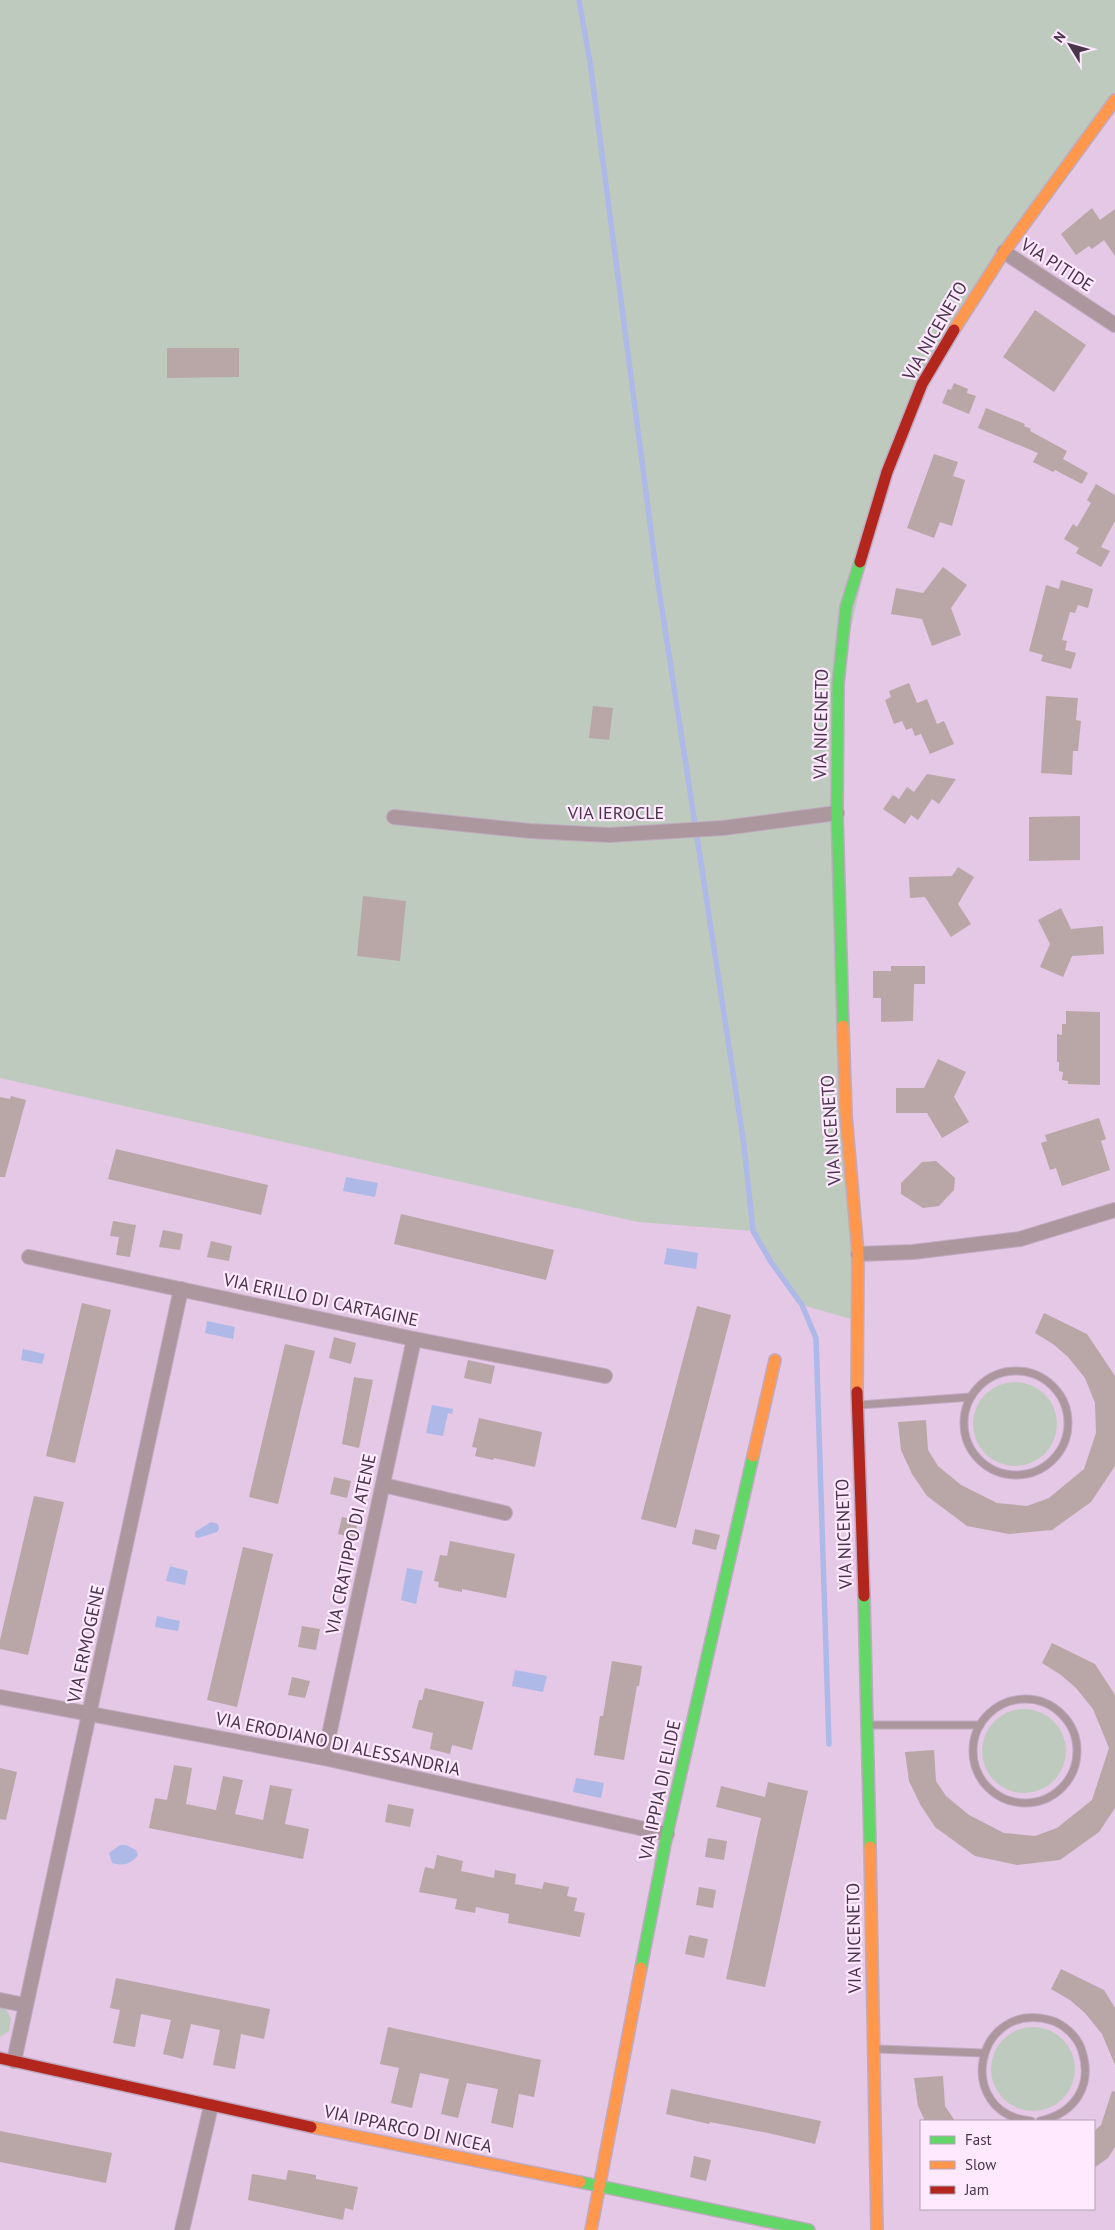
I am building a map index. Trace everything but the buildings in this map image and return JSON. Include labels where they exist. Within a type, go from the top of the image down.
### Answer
[{"type":"street","name":"VIA NICENETO","points":[[877,2230],[868,1725],[857,1405],[858,1254],[846,1115],[837,812],[838,684],[846,607],[887,472],[922,384],[957,324],[1004,252],[1115,100]]},
{"type":"street","name":"VIA PITIDE","points":[[1004,252],[1115,325]]},
{"type":"street","name":"VIA IEROCLE","points":[[394,817],[530,831],[609,835],[723,828],[837,812]]},
{"type":"street","points":[[858,1254],[913,1252],[1020,1239],[1115,1210]]},
{"type":"street","name":"VIA ERILLO DI CARTAGINE","points":[[29,1257],[414,1339],[605,1376]]},
{"type":"street","name":"VIA ERMOGENE","points":[[14,2062],[181,1289]]},
{"type":"street","name":"VIA CRATIPPO DI ATENE","points":[[324,1758],[414,1339]]},
{"type":"street","name":"VIA IPPIA DI ELIDE","points":[[591,2230],[667,1834],[775,1360]]},
{"type":"street","points":[[383,1485],[505,1513]]},
{"type":"street","name":"VIA ERODIANO DI ALESSANDRIA","points":[[0,1697],[324,1758],[667,1834]]},
{"type":"street","points":[[0,2000],[25,2005]]},
{"type":"street","name":"VIA IPPARCO DI NICEA","points":[[0,2058],[211,2106],[809,2230]]},
{"type":"street","points":[[182,2230],[211,2106]]},
{"type":"lane","points":[[857,1405],[970,1397],[982,1383],[998,1374],[1016,1371],[1025,1372],[1034,1374],[1050,1383],[1062,1397],[1068,1414],[1068,1432],[1061,1450],[1051,1463],[1037,1472],[1021,1476],[1005,1475],[989,1469],[977,1458],[968,1445],[964,1429],[965,1412],[970,1397]]},
{"type":"lane","points":[[1025,1698],[1043,1702],[1059,1711],[1071,1725],[1077,1742],[1077,1761],[1070,1778],[1060,1790],[1046,1799],[1030,1804],[998,1797],[986,1786],[977,1772],[972,1756],[973,1740],[980,1725],[991,1711],[1007,1702],[1025,1698]]},
{"type":"lane","points":[[868,1725],[980,1725]]},
{"type":"lane","points":[[1020,2120],[1004,2113],[992,2102],[984,2087],[981,2070],[984,2053],[992,2038],[1005,2026],[1021,2018],[1038,2017],[1055,2021],[1070,2031],[1080,2045],[1086,2062],[1085,2079],[1079,2096],[1068,2109],[1054,2118],[1045,2120]]},
{"type":"lane","points":[[874,2049],[984,2053]]},
{"type":"shaded area","points":[[0,0],[1115,0],[1115,99],[957,324],[887,472],[838,684],[858,1321],[802,1305],[771,1262],[753,1231],[638,1222],[0,1078]]},
{"type":"shaded area","points":[[1015,1382],[1031,1385],[1045,1394],[1054,1408],[1057,1424],[1054,1440],[1045,1454],[1031,1463],[1015,1466],[999,1463],[985,1454],[976,1440],[973,1424],[976,1408],[985,1394],[999,1385]]},
{"type":"shaded area","points":[[1024,1709],[1040,1712],[1054,1721],[1063,1735],[1066,1751],[1063,1767],[1054,1781],[1040,1790],[1024,1793],[1008,1790],[994,1781],[985,1767],[982,1751],[985,1735],[994,1721],[1008,1712]]},
{"type":"shaded area","points":[[0,2007],[6,2010],[11,2018],[9,2031],[0,2037]]},
{"type":"shaded area","points":[[1033,2027],[1049,2030],[1063,2039],[1072,2053],[1075,2069],[1072,2085],[1063,2099],[1049,2108],[1033,2111],[1017,2108],[1003,2099],[994,2085],[991,2069],[994,2053],[1003,2039],[1017,2030]]},
{"type":"water","points":[[346,1177],[378,1183],[375,1197],[343,1191]]},
{"type":"water","points":[[667,1248],[698,1253],[696,1269],[664,1264]]},
{"type":"water","points":[[207,1321],[235,1327],[233,1339],[205,1333]]},
{"type":"water","points":[[23,1349],[45,1354],[42,1364],[21,1360]]},
{"type":"water","points":[[432,1405],[453,1409],[452,1414],[448,1413],[443,1436],[426,1433]]},
{"type":"water","points":[[211,1522],[218,1524],[219,1529],[217,1532],[198,1538],[195,1537],[195,1532]]},
{"type":"water","points":[[170,1566],[188,1571],[185,1585],[166,1581]]},
{"type":"water","points":[[407,1568],[423,1571],[416,1604],[401,1600]]},
{"type":"water","points":[[157,1616],[180,1621],[178,1631],[155,1627]]},
{"type":"water","points":[[515,1670],[547,1676],[543,1692],[512,1686]]},
{"type":"water","points":[[576,1778],[604,1783],[601,1798],[573,1792]]},
{"type":"water","points":[[120,1845],[126,1845],[136,1850],[138,1855],[126,1864],[112,1863],[109,1853]]},
{"type":"waterway","points":[[579,0],[590,62],[657,577],[695,824]]},
{"type":"waterway","points":[[697,837],[744,1145],[753,1231],[771,1262],[802,1305],[816,1338],[829,1744]]},
{"type":"traffic: fast","points":[[843,1026],[837,813],[838,684],[846,607],[860,562]]},
{"type":"traffic: fast","points":[[641,1968],[667,1834],[753,1456]]},
{"type":"traffic: fast","points":[[864,1596],[870,1847]]},
{"type":"traffic: fast","points":[[580,2182],[809,2230]]},
{"type":"traffic: slow","points":[[954,330],[1004,252],[1115,100]]},
{"type":"traffic: slow","points":[[843,1026],[846,1115],[858,1254],[857,1392]]},
{"type":"traffic: slow","points":[[753,1456],[775,1360]]},
{"type":"traffic: slow","points":[[870,1847],[877,2230]]},
{"type":"traffic: slow","points":[[591,2230],[641,1968]]},
{"type":"traffic: slow","points":[[311,2127],[580,2182]]},
{"type":"traffic: jam","points":[[860,562],[887,472],[922,384],[954,330]]},
{"type":"traffic: jam","points":[[857,1392],[864,1596]]},
{"type":"traffic: jam","points":[[0,2058],[311,2127]]}]
